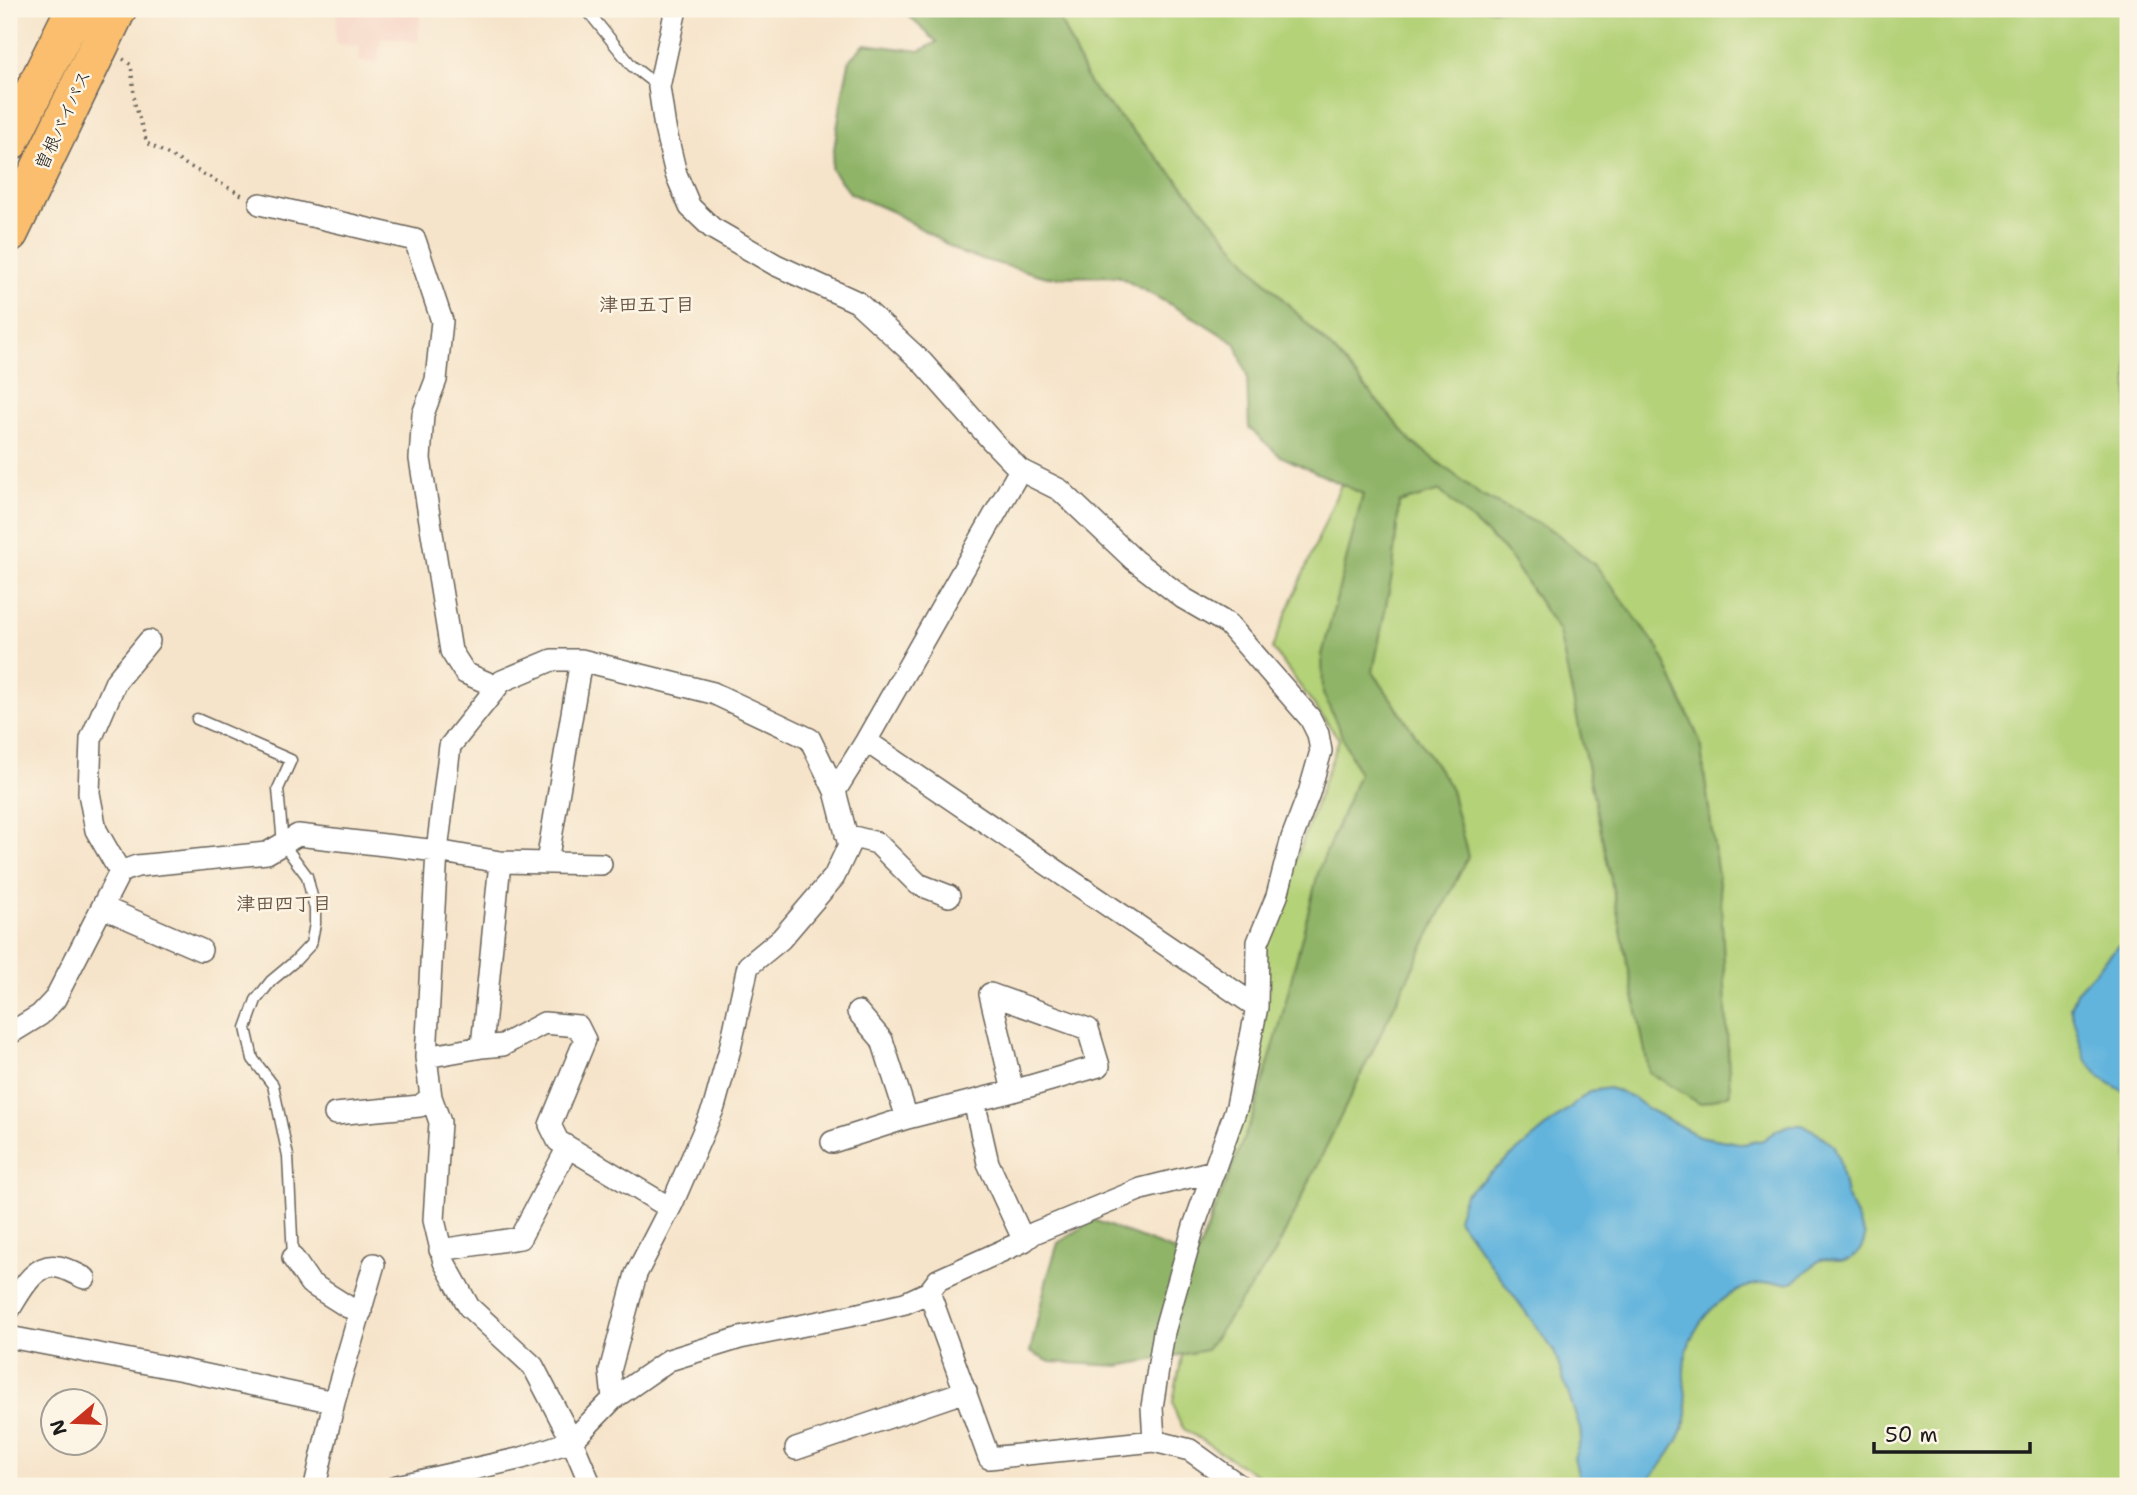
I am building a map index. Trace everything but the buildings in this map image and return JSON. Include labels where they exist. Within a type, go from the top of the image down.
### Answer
[{"type":"highway","points":[[9,142],[75,9]]},
{"type":"highway","name":"曽根バイパス","points":[[9,233],[117,9]]},
{"type":"highway","points":[[9,195],[26,182],[43,163]]},
{"type":"street","points":[[676,9],[659,88],[676,174],[690,207],[712,228],[776,265],[857,302],[922,362],[1020,470],[1060,490],[1134,560],[1183,597],[1228,624],[1310,718],[1318,734],[1321,751],[1318,762],[1292,838],[1277,896],[1258,942],[1257,1007],[1237,1106],[1194,1226],[1164,1332],[1152,1407],[1154,1441]]},
{"type":"street","points":[[260,204],[415,240],[442,321],[436,380],[423,414],[420,458],[451,651],[465,673],[497,687]]},
{"type":"street","points":[[835,791],[1020,470]]},
{"type":"street","points":[[120,872],[96,830],[89,793],[91,739],[116,681],[149,641]]},
{"type":"street","points":[[591,1486],[572,1441],[533,1366],[469,1307],[444,1262],[434,1220],[440,1122],[431,1097],[426,1057],[437,851],[450,746],[502,681],[552,660],[581,660],[713,693],[810,739],[835,791],[849,845],[834,877],[782,939],[748,966],[714,1107],[670,1208],[636,1274],[610,1371],[613,1399]]},
{"type":"street","points":[[547,862],[581,660]]},
{"type":"street","points":[[866,741],[1257,1007]]},
{"type":"street","points":[[9,1034],[40,1015],[55,999],[120,872],[137,866],[267,853],[298,835],[437,851],[500,862],[601,864]]},
{"type":"street","points":[[846,835],[877,843],[918,884],[949,896]]},
{"type":"street","points":[[481,1047],[500,862]]},
{"type":"street","points":[[102,907],[201,950]]},
{"type":"street","points":[[832,1142],[907,1118],[1013,1091],[1099,1066],[1088,1029],[990,994],[1013,1091]]},
{"type":"street","points":[[858,1012],[882,1040],[907,1118]]},
{"type":"street","points":[[426,1057],[503,1045],[544,1023],[578,1026],[585,1040],[550,1125],[558,1141],[670,1208]]},
{"type":"street","points":[[335,1114],[420,1106],[431,1097]]},
{"type":"street","points":[[974,1101],[988,1163],[1024,1241]]},
{"type":"street","points":[[440,1250],[520,1238],[568,1147]]},
{"type":"street","points":[[397,1486],[522,1458],[572,1441],[613,1399],[669,1360],[740,1338],[905,1303],[929,1292],[938,1280],[1024,1241],[1034,1233],[1140,1189],[1213,1171]]},
{"type":"street","points":[[293,1258],[310,1283],[361,1312]]},
{"type":"street","points":[[315,1486],[334,1402],[374,1264]]},
{"type":"street","points":[[9,1310],[34,1273],[43,1268],[57,1266],[85,1278]]},
{"type":"street","points":[[929,1292],[989,1458],[1154,1441],[1190,1450],[1240,1486]]},
{"type":"street","points":[[9,1337],[334,1402]]},
{"type":"street","points":[[796,1449],[966,1391]]},
{"type":"lane","points":[[586,9],[632,66],[659,88]]},
{"type":"lane","points":[[197,719],[291,760],[278,789],[283,844],[307,876],[315,909],[315,924],[310,944],[271,981],[256,1000],[246,1028],[253,1059],[272,1085],[288,1156],[293,1258]]},
{"type":"path","points":[[99,43],[131,65],[135,104],[147,143],[260,204]]},
{"type":"shaded area","points":[[326,9],[421,9],[418,42],[381,38],[377,63],[359,61],[360,46],[335,44],[337,14],[326,13]]},
{"type":"green space","points":[[901,9],[1055,9],[1090,85],[1176,178],[1258,274],[1337,354],[1412,442],[1482,496],[1555,532],[1597,567],[1659,649],[1700,741],[1721,899],[1730,1094],[1700,1104],[1649,1072],[1559,632],[1507,553],[1440,491],[1399,503],[1393,570],[1373,672],[1450,786],[1468,857],[1274,1255],[1206,1350],[1119,1366],[1050,1362],[1030,1352],[1058,1243],[1094,1220],[1195,1259],[1254,1113],[1280,1024],[1319,869],[1359,774],[1323,693],[1322,655],[1363,494],[1280,456],[1249,428],[1247,376],[1236,344],[1195,318],[1118,276],[1047,277],[963,254],[893,212],[851,194],[831,169],[850,59],[865,44],[920,51],[937,42]]},
{"type":"green space","points":[[1010,9],[2128,9],[2128,1486],[1274,1486],[1184,1429],[1173,1401],[1220,1167],[1235,1117],[1254,1083],[1266,943],[1339,739],[1272,648],[1363,432]]},
{"type":"water","points":[[2118,946],[2128,946],[2128,1094],[2101,1078],[2085,1058],[2070,1008],[2076,992]]},
{"type":"water","points":[[1609,1088],[1633,1097],[1648,1109],[1699,1136],[1744,1144],[1763,1140],[1790,1125],[1802,1125],[1817,1132],[1834,1146],[1846,1195],[1865,1236],[1861,1249],[1851,1258],[1842,1261],[1821,1260],[1791,1282],[1763,1283],[1743,1288],[1725,1298],[1706,1315],[1694,1332],[1685,1361],[1685,1424],[1670,1453],[1643,1486],[1581,1486],[1574,1458],[1581,1438],[1580,1429],[1554,1351],[1457,1218],[1465,1194],[1590,1091]]},
{"type":"district","name":"津田五丁目","points":[[647,304]]},
{"type":"district","name":"津田四丁目","points":[[284,903]]}]
